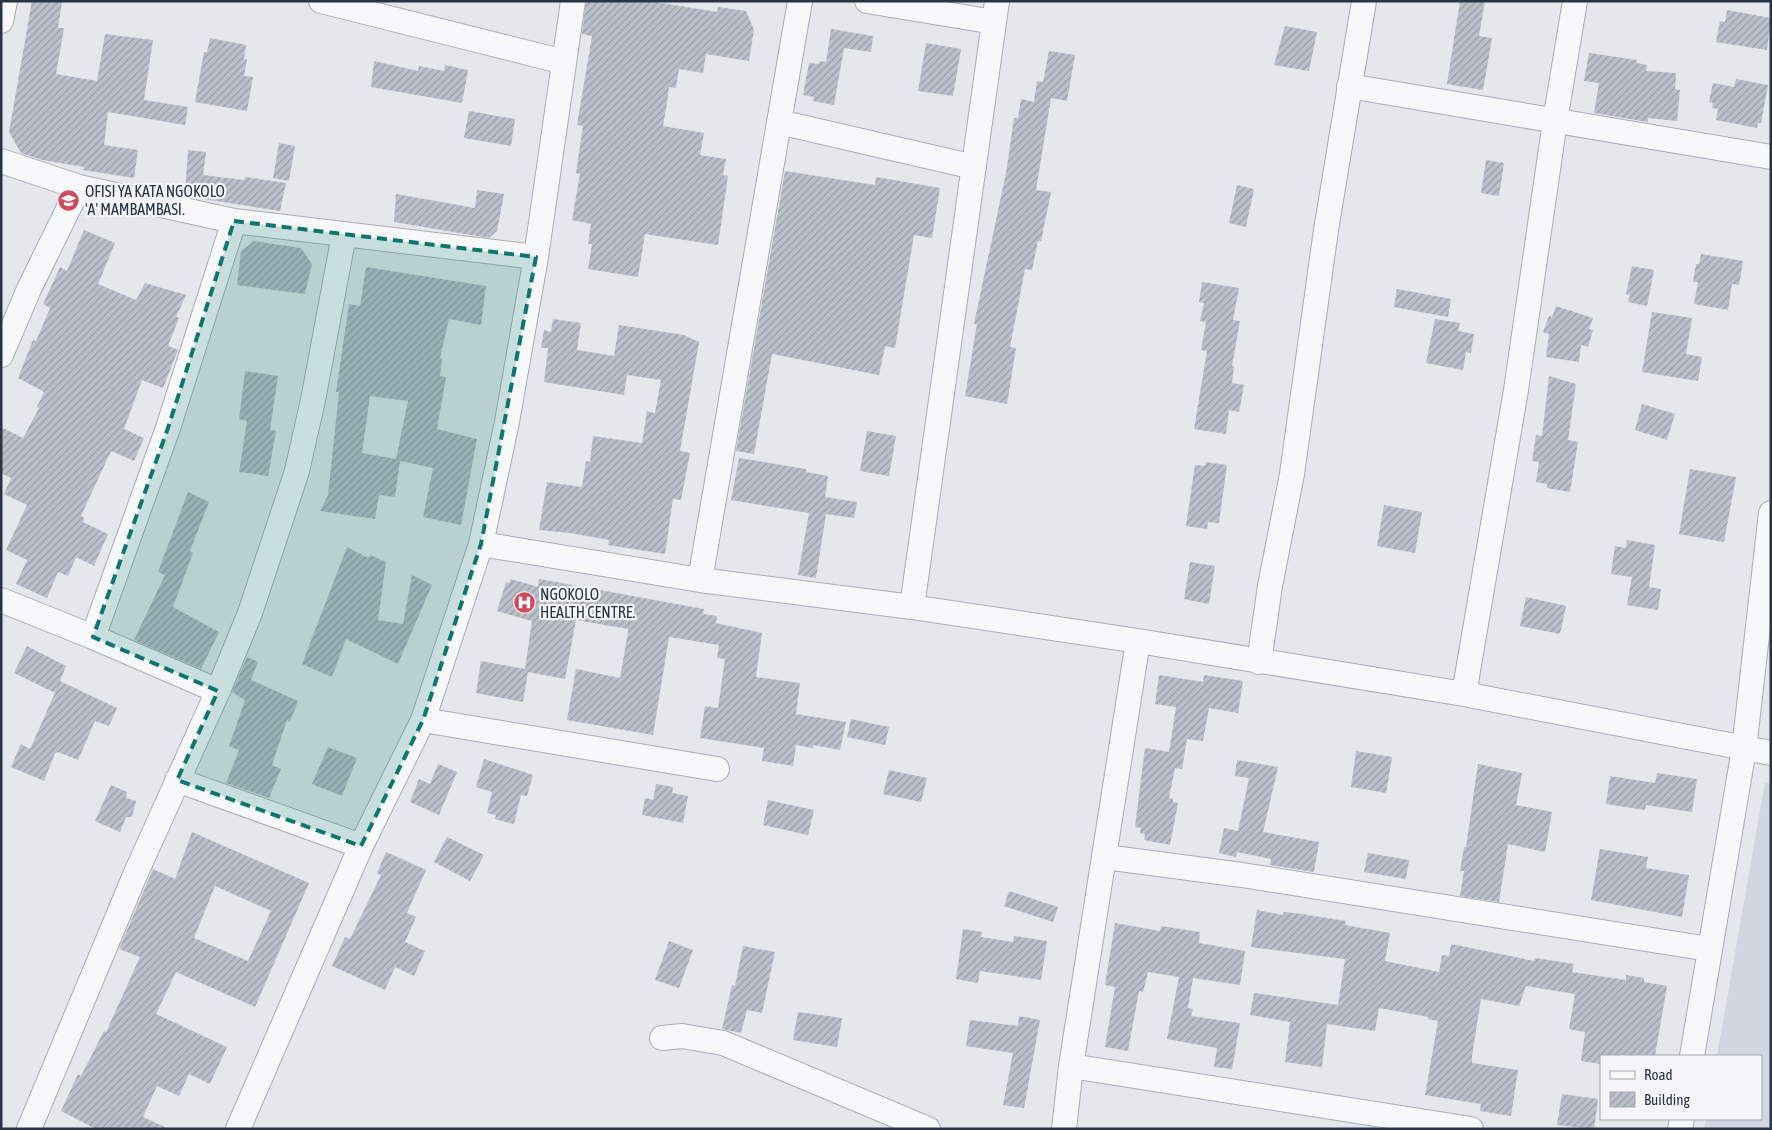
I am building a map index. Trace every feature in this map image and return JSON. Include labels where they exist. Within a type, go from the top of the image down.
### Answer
[{"type":"street","points":[[1,21],[5,1]]},
{"type":"street","points":[[321,1],[564,62]]},
{"type":"street","points":[[238,1129],[361,846],[423,720],[481,544],[507,422],[536,258],[573,1]]},
{"type":"street","points":[[700,580],[800,1]]},
{"type":"street","points":[[868,1],[996,12],[912,607]]},
{"type":"street","points":[[1259,662],[1270,586],[1292,474],[1304,381],[1349,86],[1364,1]]},
{"type":"street","points":[[1464,694],[1516,390],[1555,121],[1575,1]]},
{"type":"street","points":[[1349,86],[1771,157]]},
{"type":"street","points":[[779,122],[974,167]]},
{"type":"street","points":[[1,161],[79,187],[234,221],[536,258]]},
{"type":"street","points":[[1,355],[29,289],[79,187]]},
{"type":"street","points":[[93,637],[168,428],[234,221]]},
{"type":"street","points":[[29,1129],[177,780],[218,691],[250,614],[297,471],[314,400],[344,235]]},
{"type":"street","points":[[1692,1055],[1744,749],[1771,513]]},
{"type":"street","points":[[481,544],[700,580],[912,607],[1138,641],[1464,694],[1771,753]]},
{"type":"street","points":[[1,600],[218,691]]},
{"type":"street","points":[[1064,1129],[1071,1066],[1138,641]]},
{"type":"street","points":[[423,720],[716,769]]},
{"type":"street","points":[[177,780],[361,846]]},
{"type":"street","points":[[1105,857],[1242,875],[1709,949]]},
{"type":"street","points":[[662,1038],[682,1036],[723,1044],[928,1129]]},
{"type":"street","points":[[1071,1066],[1471,1129]]},
{"type":"highlighted area","points":[[234,221],[536,257],[481,544],[423,720],[361,846],[177,780],[218,691],[93,637],[168,428]]},
{"type":"shaded area","points":[[1765,782],[1771,783],[1771,1129],[1704,1129],[1706,1120],[1762,1120],[1762,1055],[1717,1055]]},
{"type":"building","points":[[32,1],[62,1],[58,28],[64,28],[56,74],[97,81],[105,34],[153,40],[144,100],[188,107],[185,125],[108,112],[104,145],[138,150],[134,178],[83,170],[84,167],[42,160],[21,153],[9,132]]},
{"type":"building","points":[[586,1],[649,1],[717,12],[718,7],[746,11],[754,30],[749,61],[706,54],[703,73],[679,69],[676,88],[669,87],[663,126],[704,133],[700,155],[726,159],[723,175],[728,176],[718,245],[645,234],[638,277],[588,269],[592,244],[588,244],[591,224],[572,220],[580,174],[576,173],[583,126],[577,125],[592,36],[582,34]]},
{"type":"building","points":[[1460,1],[1485,1],[1479,36],[1492,38],[1483,90],[1447,84]]},
{"type":"building","points":[[1727,10],[1771,18],[1767,50],[1716,42],[1720,21],[1725,22]]},
{"type":"building","points":[[1285,26],[1317,32],[1309,71],[1274,65]]},
{"type":"building","points":[[831,29],[873,36],[871,52],[844,48],[834,105],[813,101],[814,97],[803,95],[809,63],[819,64],[820,61],[826,62]]},
{"type":"building","points":[[210,38],[246,45],[244,59],[247,59],[244,76],[253,77],[247,111],[195,102],[204,52],[207,52]]},
{"type":"building","points":[[926,43],[961,49],[953,96],[918,91]]},
{"type":"building","points":[[1049,51],[1075,55],[1067,101],[1051,98],[1036,190],[1051,192],[1041,241],[1038,241],[1032,270],[1025,269],[1010,347],[1016,348],[1007,404],[965,396],[977,324],[974,324],[1006,173],[1014,118],[1018,118],[1021,99],[1034,102],[1037,81],[1043,82]]},
{"type":"building","points":[[1589,53],[1637,60],[1637,63],[1647,65],[1646,71],[1676,73],[1675,89],[1680,90],[1677,121],[1648,118],[1648,122],[1594,113],[1599,83],[1584,81]]},
{"type":"building","points":[[374,61],[418,71],[419,66],[444,71],[445,65],[468,70],[462,103],[371,87]]},
{"type":"building","points":[[1736,79],[1768,85],[1761,123],[1758,123],[1757,128],[1716,120],[1718,109],[1712,108],[1713,103],[1709,102],[1713,83],[1734,87]]},
{"type":"building","points":[[469,111],[515,119],[511,146],[464,138]]},
{"type":"building","points":[[279,143],[295,146],[289,181],[273,178]]},
{"type":"building","points":[[188,150],[206,152],[203,175],[244,180],[245,177],[286,183],[280,211],[185,196]]},
{"type":"building","points":[[1486,160],[1504,163],[1499,196],[1481,193]]},
{"type":"building","points":[[785,171],[875,185],[876,177],[940,188],[932,238],[914,235],[895,348],[885,346],[879,375],[772,354],[754,454],[736,451]]},
{"type":"building","points":[[1237,185],[1254,189],[1246,227],[1229,223]]},
{"type":"building","points":[[477,190],[504,194],[497,231],[489,238],[394,222],[396,194],[475,208]]},
{"type":"building","points":[[84,230],[115,243],[98,284],[136,300],[145,283],[186,295],[176,317],[179,318],[168,346],[178,350],[163,388],[142,380],[124,429],[144,438],[134,461],[111,451],[81,516],[84,518],[83,522],[108,534],[94,566],[76,557],[68,576],[58,572],[47,598],[16,584],[27,560],[6,550],[27,505],[4,494],[11,478],[1,473],[1,427],[23,438],[39,408],[37,407],[44,392],[18,378],[33,340],[36,341],[50,308],[43,304],[60,267],[67,271]]},
{"type":"building","points":[[254,241],[301,248],[312,264],[305,294],[237,285],[241,251]]},
{"type":"building","points":[[1701,254],[1743,261],[1739,285],[1732,284],[1728,310],[1694,304],[1698,282],[1693,282],[1696,264],[1699,264]]},
{"type":"building","points":[[1632,266],[1654,270],[1647,306],[1628,302],[1630,295],[1626,294]]},
{"type":"building","points":[[366,267],[486,286],[481,325],[449,319],[440,358],[442,358],[440,376],[446,377],[437,429],[477,439],[461,525],[423,517],[433,468],[400,461],[395,497],[379,495],[375,519],[320,511],[328,495],[339,392],[336,392],[349,304],[360,306]],"holes":[[[370,396],[408,401],[396,459],[362,453]]]},
{"type":"building","points":[[1202,282],[1239,288],[1233,320],[1240,321],[1232,366],[1234,366],[1232,383],[1244,385],[1239,412],[1229,410],[1226,434],[1194,429],[1207,351],[1201,350],[1206,322],[1200,321],[1204,303],[1199,302]]},
{"type":"building","points":[[1397,289],[1451,299],[1448,317],[1394,307]]},
{"type":"building","points":[[1556,306],[1593,318],[1589,329],[1593,330],[1588,347],[1581,345],[1579,362],[1546,357],[1549,334],[1543,332],[1549,316],[1552,317]]},
{"type":"building","points":[[1652,312],[1692,318],[1686,354],[1702,357],[1698,381],[1642,372]]},
{"type":"building","points":[[553,319],[581,323],[577,350],[614,356],[619,325],[684,335],[699,342],[680,451],[690,453],[681,500],[673,499],[665,554],[608,545],[609,540],[539,530],[547,482],[582,487],[586,461],[590,462],[593,436],[642,443],[647,411],[655,413],[661,380],[627,375],[624,395],[544,382],[548,348],[541,348],[544,330],[551,332]]},
{"type":"building","points":[[1435,319],[1460,323],[1458,331],[1474,334],[1471,353],[1466,352],[1463,370],[1426,363]]},
{"type":"building","points":[[245,371],[278,376],[270,430],[276,431],[268,476],[239,472],[247,421],[239,419]]},
{"type":"building","points":[[1549,376],[1576,384],[1568,440],[1578,442],[1570,492],[1547,488],[1547,484],[1536,482],[1539,462],[1532,461],[1536,435],[1542,436]]},
{"type":"building","points":[[1642,404],[1675,414],[1667,440],[1635,430]]},
{"type":"building","points":[[867,431],[896,436],[889,476],[860,471]]},
{"type":"building","points":[[739,458],[806,469],[806,472],[828,476],[825,497],[857,502],[854,518],[826,514],[816,578],[798,575],[809,513],[731,500]]},
{"type":"building","points":[[1206,462],[1227,465],[1219,523],[1208,522],[1207,529],[1186,526],[1195,465],[1205,466]]},
{"type":"building","points":[[1690,469],[1736,477],[1724,542],[1679,534]]},
{"type":"building","points":[[188,492],[209,502],[190,551],[193,553],[173,607],[219,632],[201,669],[134,640],[165,575],[158,572]]},
{"type":"building","points":[[1384,505],[1422,512],[1415,553],[1377,546]]},
{"type":"building","points":[[1627,540],[1655,545],[1649,587],[1661,589],[1658,610],[1627,605],[1632,577],[1611,574],[1615,546],[1626,548]]},
{"type":"building","points":[[347,547],[368,558],[370,555],[386,562],[378,620],[403,624],[412,575],[432,585],[398,664],[346,639],[332,677],[302,664]]},
{"type":"building","points":[[1190,562],[1215,566],[1209,604],[1184,599]]},
{"type":"building","points":[[511,579],[538,587],[539,579],[704,609],[703,614],[717,616],[716,623],[762,633],[756,677],[800,683],[796,714],[846,722],[840,750],[813,745],[813,748],[796,745],[793,766],[762,761],[764,748],[700,738],[705,706],[718,708],[725,659],[717,658],[719,645],[669,637],[653,735],[567,720],[576,669],[620,678],[628,632],[628,629],[576,620],[565,679],[528,672],[523,702],[476,693],[481,661],[525,669],[532,621],[497,611],[506,582],[509,583]]},
{"type":"building","points":[[1526,597],[1566,606],[1560,634],[1520,626]]},
{"type":"building","points":[[27,646],[66,666],[60,681],[117,708],[109,726],[95,721],[78,760],[58,752],[55,753],[44,781],[11,767],[21,744],[30,749],[55,693],[14,673]]},
{"type":"building","points":[[247,657],[258,662],[251,680],[298,701],[290,722],[287,720],[272,765],[281,769],[269,798],[226,783],[239,750],[229,746],[245,700],[232,692]]},
{"type":"building","points":[[1159,675],[1203,682],[1204,675],[1243,681],[1238,713],[1209,708],[1203,741],[1187,739],[1182,769],[1175,768],[1169,798],[1173,799],[1173,802],[1178,803],[1170,845],[1144,840],[1145,834],[1140,833],[1141,828],[1135,827],[1145,748],[1169,752],[1176,707],[1155,704]]},
{"type":"building","points":[[851,719],[889,727],[885,745],[847,737]]},
{"type":"building","points":[[328,747],[357,758],[342,796],[312,784]]},
{"type":"building","points":[[1356,751],[1392,757],[1386,793],[1351,787]]},
{"type":"building","points":[[484,759],[533,775],[527,796],[521,795],[514,824],[495,819],[496,815],[487,813],[492,792],[476,787]]},
{"type":"building","points":[[1237,760],[1278,767],[1263,832],[1319,842],[1314,872],[1270,865],[1271,859],[1237,852],[1236,857],[1219,853],[1224,828],[1238,831],[1249,778],[1235,776]]},
{"type":"building","points":[[438,764],[457,772],[439,815],[410,802],[419,779],[430,784]]},
{"type":"building","points":[[1478,764],[1522,773],[1516,805],[1552,812],[1545,852],[1508,844],[1499,902],[1460,896],[1464,871],[1460,871],[1464,847],[1466,847]]},
{"type":"building","points":[[889,770],[927,778],[921,802],[883,794]]},
{"type":"building","points":[[1657,773],[1697,779],[1692,812],[1646,805],[1645,810],[1606,804],[1610,776],[1655,783]]},
{"type":"building","points":[[656,784],[673,787],[672,793],[688,796],[683,823],[642,815],[645,798],[653,800]]},
{"type":"building","points":[[111,785],[127,792],[126,798],[136,801],[132,817],[126,817],[120,832],[95,821]]},
{"type":"building","points":[[768,800],[814,810],[808,835],[763,825]]},
{"type":"building","points":[[192,832],[309,883],[255,1007],[176,972],[156,1014],[227,1047],[210,1084],[189,1074],[179,1096],[157,1086],[143,1117],[169,1129],[96,1129],[61,1111],[78,1074],[81,1076],[104,1031],[106,1032],[140,957],[119,949],[153,869],[175,879]],"holes":[[[215,886],[271,911],[248,961],[194,938]]]},
{"type":"building","points":[[447,837],[484,855],[470,881],[434,862]]},
{"type":"building","points":[[1600,849],[1648,857],[1646,868],[1689,875],[1682,917],[1591,900]]},
{"type":"building","points":[[386,852],[426,870],[407,913],[416,917],[405,942],[425,951],[414,976],[395,967],[385,990],[332,966],[345,937],[350,939],[381,875],[377,873]]},
{"type":"building","points":[[1368,853],[1409,860],[1406,879],[1364,872]]},
{"type":"building","points":[[1009,891],[1058,907],[1053,922],[1004,906]]},
{"type":"building","points":[[1257,910],[1283,915],[1284,912],[1346,921],[1345,925],[1390,933],[1385,961],[1439,972],[1442,955],[1449,956],[1451,944],[1534,961],[1535,958],[1574,964],[1572,972],[1626,980],[1626,975],[1644,978],[1644,982],[1667,986],[1655,1055],[1600,1055],[1600,1064],[1581,1061],[1585,1032],[1569,1029],[1575,994],[1526,986],[1519,1006],[1481,999],[1472,1056],[1472,1063],[1518,1070],[1511,1116],[1480,1111],[1481,1104],[1425,1095],[1438,1021],[1428,1019],[1429,1017],[1379,1008],[1375,1031],[1327,1024],[1322,1067],[1285,1062],[1290,1022],[1250,1015],[1254,993],[1338,1005],[1345,959],[1251,947]]},
{"type":"building","points":[[1115,923],[1160,931],[1161,926],[1200,932],[1199,943],[1245,951],[1240,985],[1193,978],[1188,1008],[1193,1009],[1191,1016],[1240,1023],[1232,1069],[1214,1067],[1217,1048],[1167,1039],[1179,977],[1148,972],[1143,992],[1139,991],[1128,1051],[1105,1047],[1115,987],[1105,985]]},
{"type":"building","points":[[963,929],[982,932],[981,937],[1013,942],[1014,936],[1047,941],[1041,980],[980,971],[978,983],[956,979]]},
{"type":"building","points":[[669,941],[693,950],[679,988],[655,980]]},
{"type":"building","points":[[743,946],[775,952],[762,1013],[747,1010],[741,1033],[722,1029],[732,985],[735,986]]},
{"type":"building","points":[[798,1012],[842,1018],[837,1047],[793,1040]]},
{"type":"building","points":[[1019,1016],[1040,1020],[1024,1108],[1003,1105],[1013,1053],[966,1046],[970,1020],[1018,1026]]},
{"type":"building","points":[[1562,1094],[1598,1099],[1594,1129],[1557,1125]]},
{"type":"place","name":"OFISI YA KATA NGOKOLO 'A' MAMBAMBASI.","points":[[69,200]]},
{"type":"place","name":"NGOKOLO HEALTH CENTRE.","points":[[524,603]]}]
